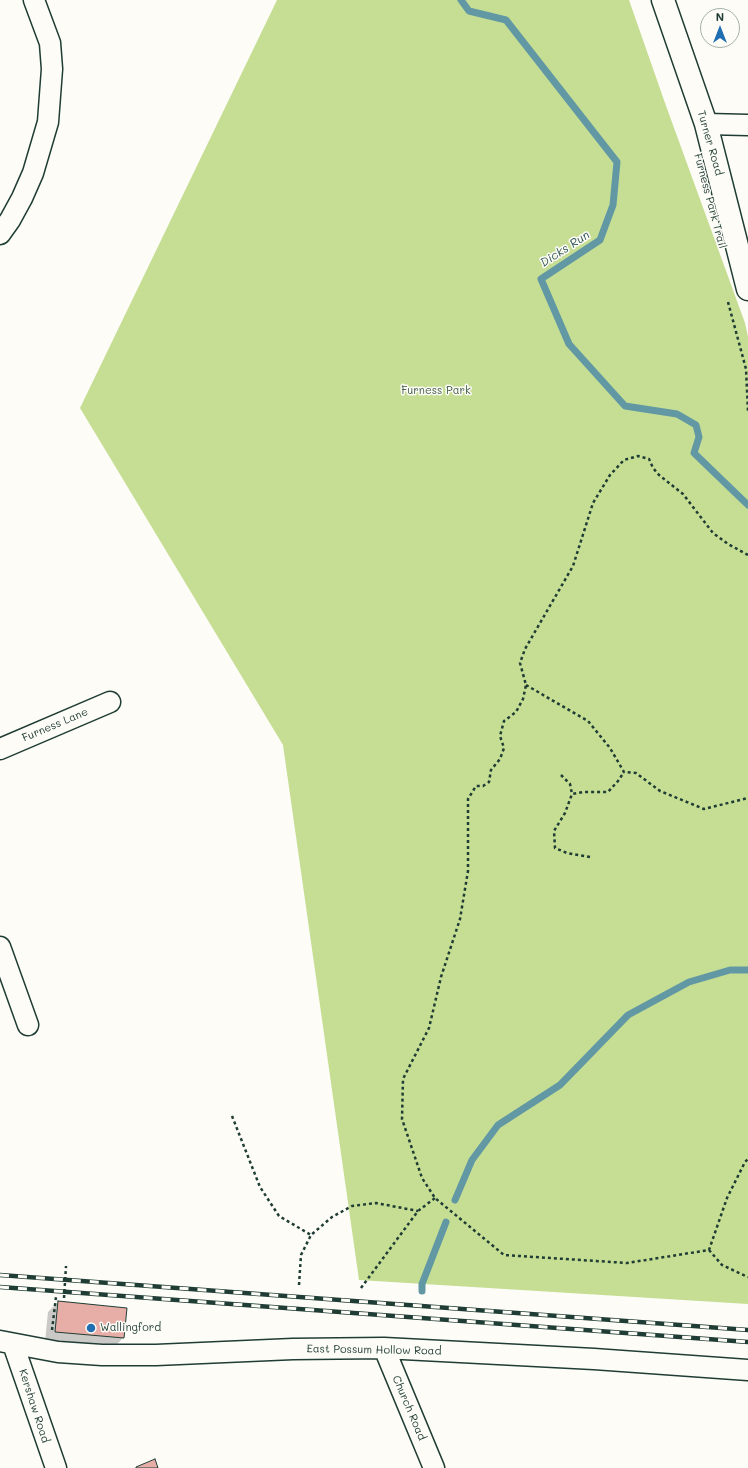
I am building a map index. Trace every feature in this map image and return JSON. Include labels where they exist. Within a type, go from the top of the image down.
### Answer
[{"type":"street","points":[[0,234],[10,220],[22,198],[33,173],[48,122],[52,69],[50,43],[34,0]]},
{"type":"street","name":"Turner Road","points":[[662,0],[706,124],[748,289]]},
{"type":"street","points":[[706,124],[748,125]]},
{"type":"street","name":"Furness Lane","points":[[0,749],[110,702]]},
{"type":"street","points":[[0,947],[28,1024]]},
{"type":"street","name":"East Possum Hollow Road","points":[[7,1343],[58,1352],[102,1355],[156,1355],[293,1349],[384,1348],[594,1359],[748,1370]]},
{"type":"street","name":"Kershaw Road","points":[[7,1343],[56,1468]]},
{"type":"street","name":"Church Road","points":[[384,1348],[434,1468]]},
{"type":"path","points":[[728,300],[746,369],[748,411]]},
{"type":"path","points":[[709,1250],[627,1264],[504,1255],[435,1198],[422,1178],[402,1119],[404,1079],[429,1028],[441,977],[460,919],[468,872],[468,799],[476,786],[483,786],[489,782],[491,770],[500,759],[504,748],[500,736],[504,721],[516,712],[523,699],[526,685],[520,663],[525,649],[573,566],[593,503],[610,475],[624,460],[638,456],[649,459],[653,468],[659,475],[683,494],[713,533],[728,544],[748,555]]},
{"type":"path","points":[[526,685],[588,721],[610,748],[624,772]]},
{"type":"path","points":[[572,794],[583,792],[608,792],[618,782],[624,772]]},
{"type":"path","points":[[624,772],[636,773],[660,791],[704,810],[748,798]]},
{"type":"path","points":[[561,775],[570,784],[572,794],[565,813],[554,831],[555,848],[567,853],[590,856]]},
{"type":"path","points":[[232,1116],[260,1186],[279,1216],[311,1235]]},
{"type":"path","points":[[709,1250],[727,1198],[745,1162],[748,1159]]},
{"type":"path","points":[[362,1288],[418,1211],[435,1198]]},
{"type":"path","points":[[299,1286],[301,1255],[311,1235],[332,1217],[352,1206],[376,1203],[418,1211]]},
{"type":"path","points":[[709,1250],[722,1265],[748,1277]]},
{"type":"path","points":[[64,1298],[66,1266]]},
{"type":"path","points":[[52,1335],[56,1297]]},
{"type":"green space","name":"Furness Park","points":[[277,0],[629,0],[745,323],[748,337],[748,1304],[359,1280],[283,745],[80,408]]},
{"type":"building","points":[[58,1301],[127,1308],[124,1338],[55,1332]]},
{"type":"building","points":[[155,1459],[158,1468],[136,1468],[136,1467]]},
{"type":"waterway","name":"Dicks Run","points":[[461,0],[469,11],[506,20],[617,162],[613,205],[600,240],[541,279],[569,344],[625,406],[677,414],[696,425],[699,437],[694,453],[748,505]]},
{"type":"waterway","points":[[455,1200],[472,1160],[498,1125],[560,1085],[628,1015],[689,982],[730,970],[748,970]]},
{"type":"waterway","points":[[422,1291],[422,1284],[446,1222]]},
{"type":"railway","points":[[0,1275],[748,1330]]},
{"type":"railway","points":[[0,1287],[748,1342]]},
{"type":"place","name":"Wallingford","points":[[91,1328]]}]
